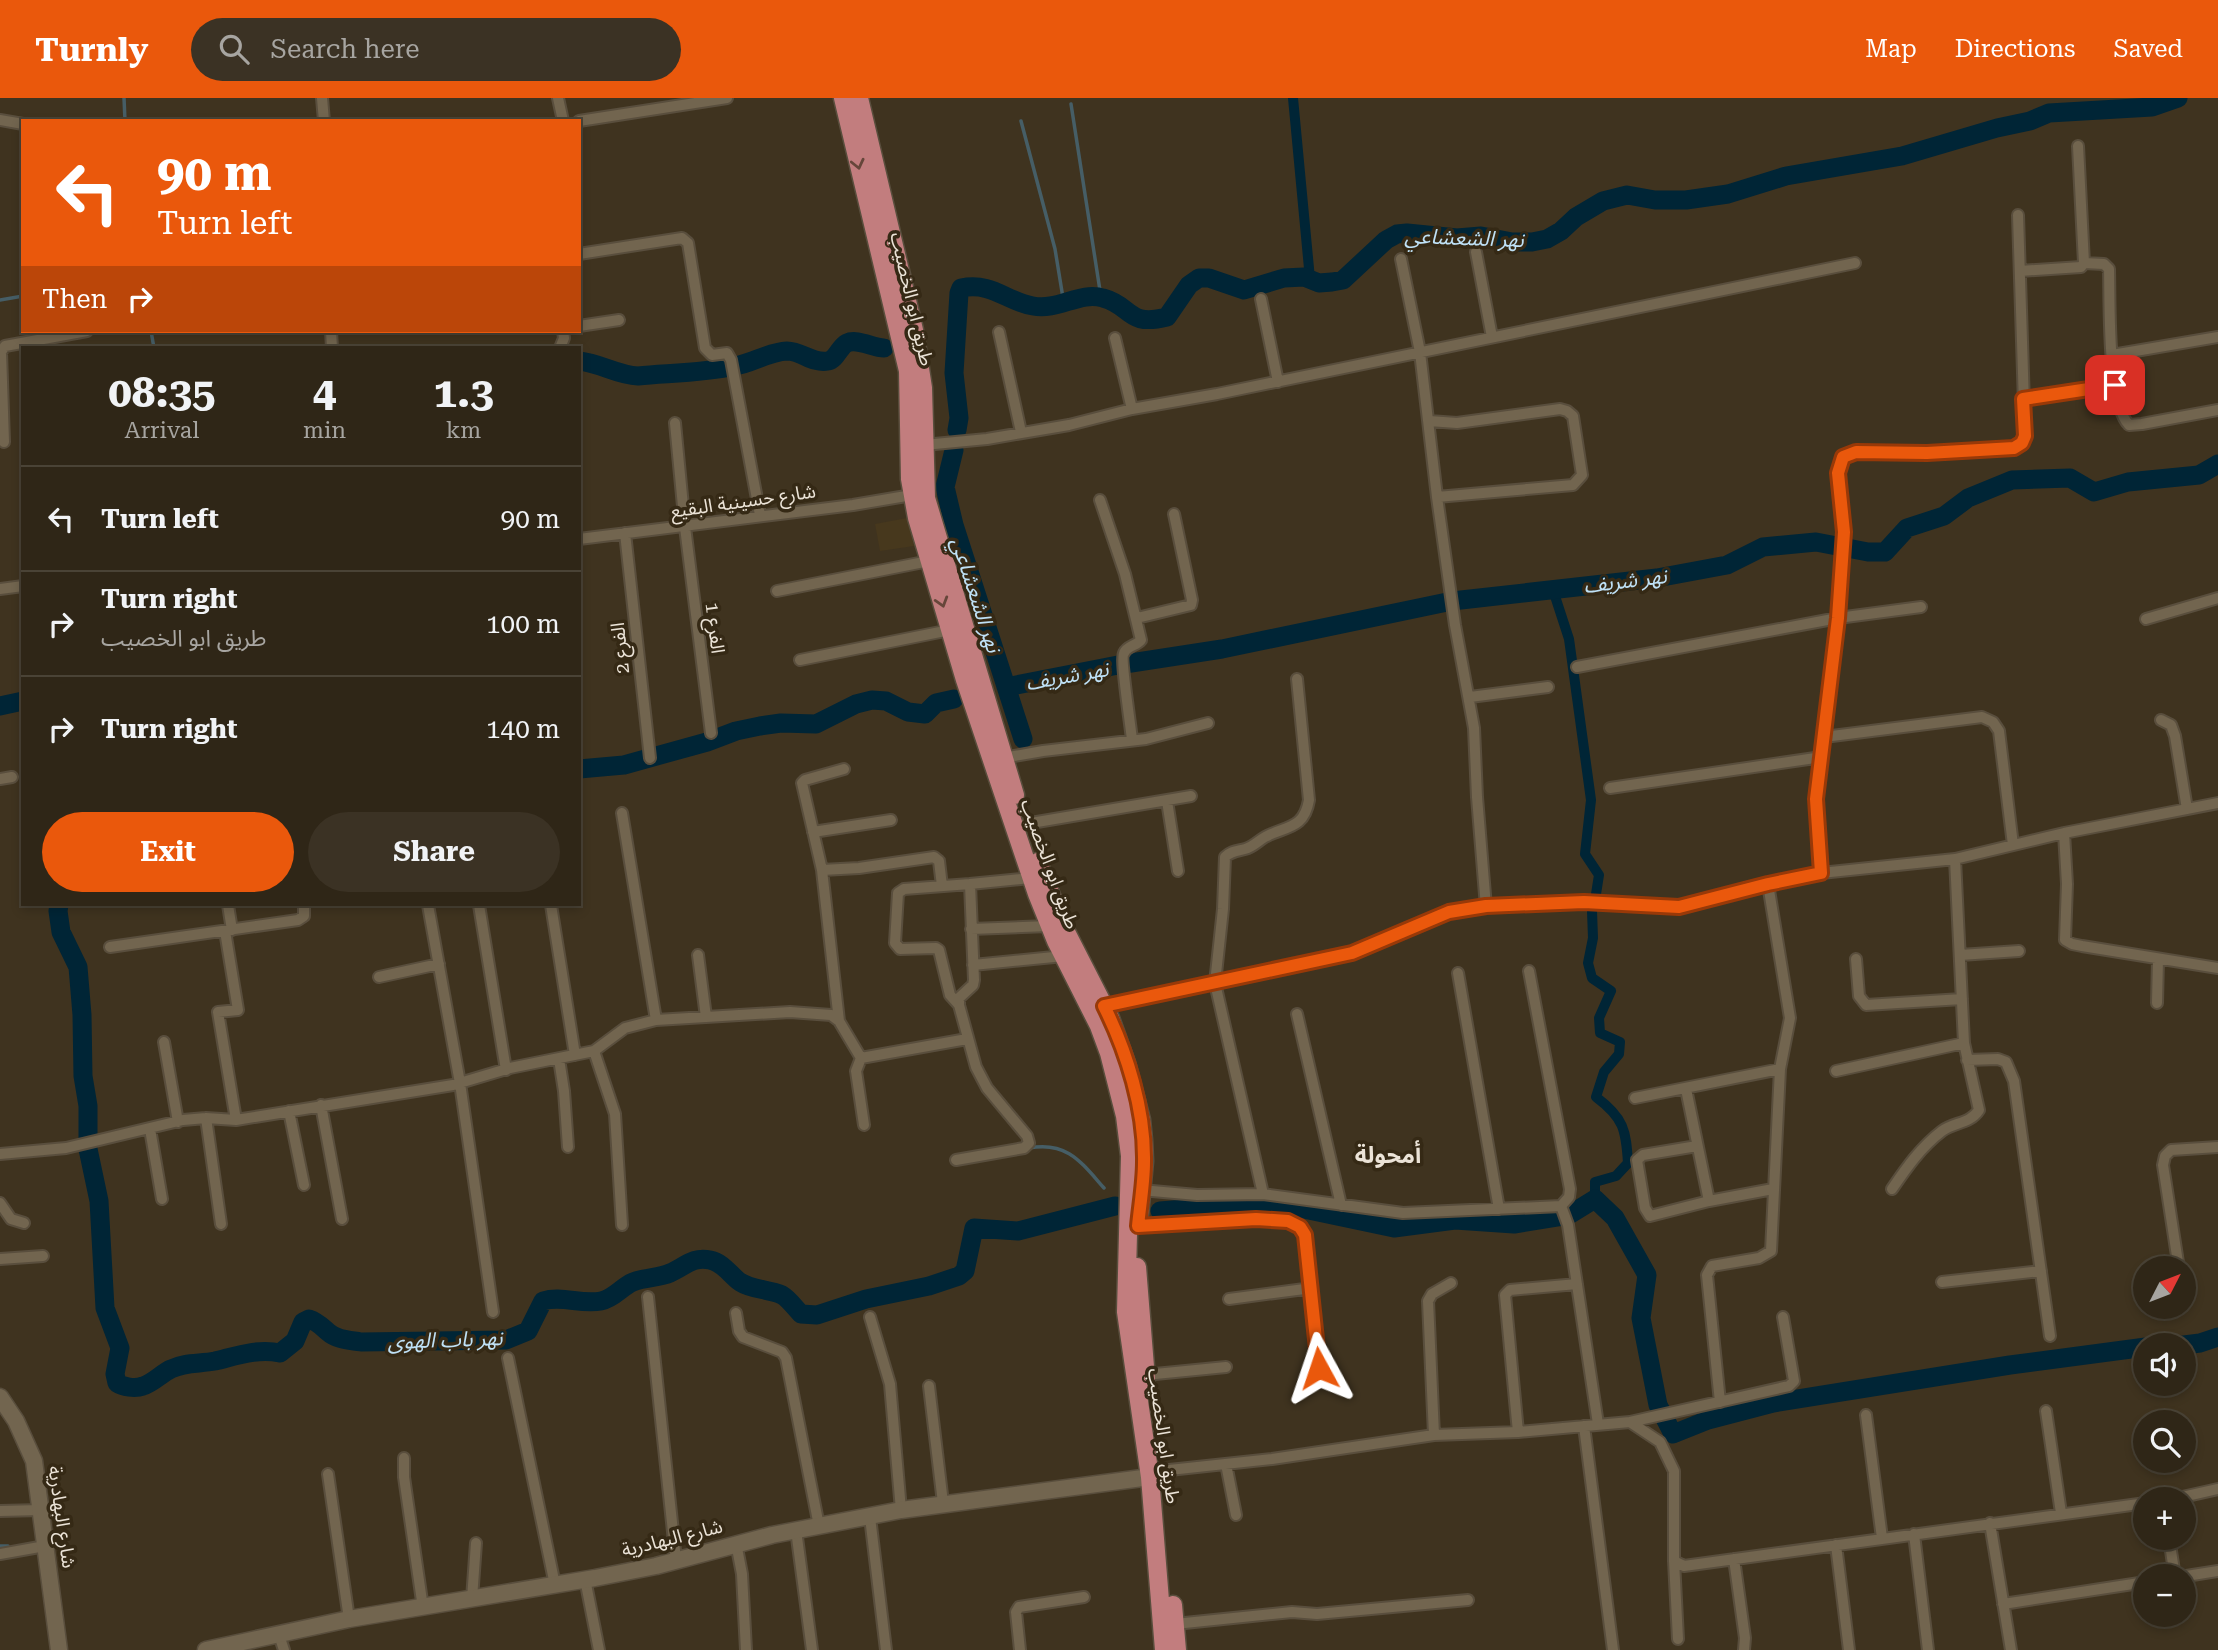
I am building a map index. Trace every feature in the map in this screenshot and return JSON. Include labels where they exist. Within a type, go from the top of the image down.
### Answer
[{"type":"main road","name":"طريق ابو الخصيب","points":[[843,98],[920,365],[926,498],[933,527],[1025,824],[1062,924],[1120,1043],[1129,1143],[1126,1311],[1155,1474],[1164,1650]]},
{"type":"main road","name":"طريق ابو الخصيب","points":[[859,98],[889,263],[894,308],[908,371],[912,495],[929,561],[1031,878],[1049,926],[1120,1065],[1142,1130],[1144,1161],[1138,1226],[1137,1283],[1155,1474],[1177,1650]]},
{"type":"main road","name":"شارع البهادرية","points":[[0,1397],[29,1447],[37,1479],[59,1650]]},
{"type":"main road","name":"شارع البهادرية","points":[[206,1650],[281,1643],[349,1619],[586,1579],[676,1560],[736,1543],[901,1510],[1155,1474]]},
{"type":"street","points":[[321,98],[324,119]]},
{"type":"street","points":[[558,98],[563,119]]},
{"type":"street","points":[[581,121],[727,98]]},
{"type":"street","points":[[0,120],[21,124]]},
{"type":"street","points":[[2020,271],[2081,267],[2084,263],[2078,146]]},
{"type":"street","points":[[1821,873],[1816,799],[1838,618],[1844,532],[1838,473],[1843,457],[1856,452],[1927,453],[2014,448],[2022,443],[2025,436],[2018,215]]},
{"type":"street","points":[[581,254],[682,238],[688,243],[705,348],[712,355],[727,353],[732,366],[760,516]]},
{"type":"street","points":[[1476,252],[1492,337]]},
{"type":"street","points":[[1401,259],[1420,352],[1455,625],[1470,697],[1486,906]]},
{"type":"street","points":[[924,445],[1069,425],[1132,409],[1278,382],[1855,263]]},
{"type":"street","points":[[2084,263],[2104,264],[2109,269],[2115,385],[2122,416],[2129,425],[2218,410]]},
{"type":"street","points":[[1261,299],[1278,382]]},
{"type":"street","points":[[581,326],[619,320]]},
{"type":"street","points":[[999,332],[1021,432]]},
{"type":"street","points":[[4,442],[1,352],[5,346],[76,333]]},
{"type":"street","points":[[2112,355],[2218,337]]},
{"type":"street","points":[[1115,338],[1132,409]]},
{"type":"street","points":[[2023,399],[2115,385]]},
{"type":"street","points":[[1429,421],[1457,423],[1560,409],[1567,411],[1573,416],[1582,475],[1573,485],[1437,497]]},
{"type":"street","name":"الفرع 1","points":[[674,423],[711,733]]},
{"type":"street","name":"شارع حسينية البقيع","points":[[581,539],[853,505],[912,495]]},
{"type":"street","points":[[1100,500],[1137,618],[1141,640],[1126,649],[1122,661],[1128,691],[1132,740]]},
{"type":"street","points":[[1137,618],[1191,605],[1174,514]]},
{"type":"street","name":"الفرع 2","points":[[625,533],[650,758]]},
{"type":"street","points":[[777,592],[929,561]]},
{"type":"street","points":[[0,589],[21,586]]},
{"type":"street","points":[[2146,619],[2218,598]]},
{"type":"street","points":[[1577,667],[1838,618],[1921,607]]},
{"type":"street","points":[[800,660],[950,630]]},
{"type":"street","points":[[1264,1194],[1215,983],[1223,909],[1225,857],[1233,851],[1248,849],[1266,836],[1290,829],[1307,811],[1309,800],[1297,679]]},
{"type":"street","points":[[1470,697],[1548,687]]},
{"type":"street","points":[[1824,737],[1982,717],[1993,722],[1999,731],[2012,845]]},
{"type":"street","points":[[2161,720],[2171,725],[2175,736],[2187,809]]},
{"type":"street","points":[[1003,758],[1132,740],[1208,723]]},
{"type":"street","points":[[1610,788],[1822,757]]},
{"type":"street","points":[[839,1021],[822,870],[802,783],[844,769]]},
{"type":"street","points":[[1025,824],[1191,796]]},
{"type":"street","points":[[1167,801],[1178,871]]},
{"type":"street","points":[[1104,1006],[1352,953],[1449,912],[1486,906],[1584,902],[1679,907],[1821,873],[1955,859],[2064,833],[2218,803]]},
{"type":"street","points":[[622,813],[656,1020]]},
{"type":"street","points":[[813,832],[891,820]]},
{"type":"street","points":[[2064,833],[2067,884],[2065,940],[2072,944],[2218,968]]},
{"type":"street","points":[[822,870],[859,868],[933,857],[939,861],[942,886]]},
{"type":"street","points":[[1892,1189],[1915,1155],[1929,1141],[1945,1128],[1974,1117],[1979,1110],[1964,1043],[1955,859]]},
{"type":"street","points":[[959,1005],[950,995],[939,950],[900,949],[895,943],[898,893],[904,889],[1031,878]]},
{"type":"street","points":[[956,1160],[1024,1148],[1029,1143],[1027,1136],[981,1079],[959,1005],[959,999],[973,985],[970,884]]},
{"type":"street","points":[[1720,1402],[1707,1275],[1713,1266],[1759,1258],[1771,1251],[1780,1069],[1790,1018],[1768,884]]},
{"type":"street","points":[[228,906],[238,1010],[218,1012],[236,1120]]},
{"type":"street","points":[[110,947],[298,920],[304,916],[304,906]]},
{"type":"street","points":[[428,906],[460,1083],[493,1312]]},
{"type":"street","points":[[480,906],[506,1070]]},
{"type":"street","points":[[551,906],[575,1055]]},
{"type":"street","points":[[971,929],[1049,926]]},
{"type":"street","points":[[1960,955],[2019,951]]},
{"type":"street","points":[[698,955],[706,1017]]},
{"type":"street","points":[[973,965],[1064,956]]},
{"type":"street","points":[[1856,959],[1859,996],[1866,1005],[1962,999]]},
{"type":"street","points":[[2157,1003],[2158,959]]},
{"type":"street","points":[[379,977],[439,964]]},
{"type":"street","points":[[1530,971],[1570,1188],[1569,1197],[1562,1209]]},
{"type":"street","points":[[1458,973],[1499,1209]]},
{"type":"street","points":[[0,1154],[66,1148],[178,1122],[206,1118],[236,1120],[460,1083],[594,1051],[625,1028],[656,1020],[790,1012],[831,1015],[839,1021],[861,1058]]},
{"type":"street","points":[[1297,1014],[1341,1205]]},
{"type":"street","points":[[861,1058],[967,1039]]},
{"type":"street","points":[[164,1042],[178,1122]]},
{"type":"street","points":[[1836,1071],[1964,1043]]},
{"type":"street","points":[[594,1051],[615,1114],[622,1225]]},
{"type":"street","points":[[861,1058],[856,1070],[864,1125]]},
{"type":"street","points":[[559,1059],[565,1091],[568,1147]]},
{"type":"street","points":[[1967,1060],[1998,1059],[2006,1062],[2011,1070],[2050,1336]]},
{"type":"street","points":[[1634,1098],[1780,1069]]},
{"type":"street","points":[[1686,1088],[1709,1201]]},
{"type":"street","points":[[321,1105],[342,1219]]},
{"type":"street","points":[[289,1111],[304,1185]]},
{"type":"street","points":[[206,1118],[221,1224]]},
{"type":"street","points":[[150,1129],[162,1199]]},
{"type":"street","points":[[1698,1146],[1643,1154],[1637,1160],[1645,1208],[1650,1216],[1773,1189]]},
{"type":"street","points":[[2177,1256],[2164,1166],[2165,1156],[2171,1150],[2218,1147]]},
{"type":"street","points":[[1141,1190],[1197,1195],[1264,1194],[1403,1213],[1562,1209]]},
{"type":"street","points":[[0,1203],[11,1219],[24,1223]]},
{"type":"street","points":[[1562,1209],[1568,1225],[1598,1424]]},
{"type":"street","points":[[1138,1226],[1256,1219],[1288,1221],[1300,1227],[1305,1235],[1319,1368]]},
{"type":"street","points":[[0,1259],[43,1256]]},
{"type":"street","points":[[1942,1282],[2041,1270]]},
{"type":"street","points":[[1434,1435],[1428,1301],[1432,1294],[1451,1283]]},
{"type":"street","points":[[1518,1432],[1505,1295],[1510,1290],[1577,1284]]},
{"type":"street","points":[[1229,1299],[1312,1287]]},
{"type":"street","points":[[648,1297],[676,1560]]},
{"type":"street","points":[[736,1313],[739,1331],[743,1336],[782,1352],[786,1358],[819,1526]]},
{"type":"street","points":[[870,1317],[890,1384],[901,1510]]},
{"type":"street","points":[[1155,1474],[1434,1435],[1518,1432],[1630,1422],[1789,1386],[1794,1381],[1783,1317]]},
{"type":"street","points":[[508,1358],[555,1585]]},
{"type":"street","points":[[1145,1375],[1226,1367]]},
{"type":"street","points":[[929,1386],[943,1503]]},
{"type":"street","points":[[2046,1411],[2061,1513]]},
{"type":"street","points":[[1866,1415],[1882,1538]]},
{"type":"street","points":[[1630,1422],[1660,1442],[1674,1471],[1674,1561],[1678,1639]]},
{"type":"street","points":[[1584,1426],[1613,1650]]},
{"type":"street","points":[[404,1458],[404,1477],[423,1608]]},
{"type":"street","points":[[1226,1464],[1236,1515]]},
{"type":"street","points":[[328,1474],[349,1619]]},
{"type":"street","points":[[2196,1494],[2218,1489]]},
{"type":"street","points":[[1674,1561],[1684,1566],[2133,1505]]},
{"type":"street","points":[[0,1511],[41,1510]]},
{"type":"street","points":[[870,1517],[886,1650]]},
{"type":"street","points":[[1990,1523],[2011,1650]]},
{"type":"street","points":[[796,1531],[811,1650]]},
{"type":"street","points":[[1913,1534],[1928,1650]]},
{"type":"street","points":[[472,1599],[476,1543]]},
{"type":"street","points":[[736,1543],[742,1574],[746,1650]]},
{"type":"street","points":[[1836,1545],[1849,1650]]},
{"type":"street","points":[[0,1554],[46,1546]]},
{"type":"street","points":[[1734,1559],[1745,1637],[1744,1650]]},
{"type":"street","points":[[2196,1574],[2218,1571]]},
{"type":"street","points":[[586,1579],[598,1650]]},
{"type":"street","points":[[2003,1604],[2133,1584]]},
{"type":"street","points":[[1020,1650],[1016,1612],[1018,1607],[1084,1597]]},
{"type":"street","points":[[1175,1623],[1292,1612],[1317,1614],[1468,1600]]},
{"type":"shaded area","points":[[907,518],[914,546],[880,551],[875,524]]},
{"type":"waterway","points":[[124,98],[125,119]]},
{"type":"waterway","points":[[1293,98],[1310,279]]},
{"type":"waterway","name":"نهر الشعشاعي","points":[[957,430],[959,418],[954,373],[961,288],[982,288],[1023,304],[1042,307],[1086,297],[1103,298],[1137,317],[1167,317],[1189,285],[1199,278],[1209,278],[1244,290],[1284,278],[1304,277],[1319,283],[1343,280],[1386,240],[1397,234],[1457,238],[1481,236],[1512,242],[1532,242],[1547,239],[1561,231],[1576,217],[1603,201],[1627,195],[1655,200],[1686,200],[1728,194],[1786,176],[1902,156],[2030,121],[2049,113],[2152,107],[2178,98]]},
{"type":"waterway","points":[[1071,104],[1101,297]]},
{"type":"waterway","points":[[1021,121],[1055,249],[1064,304]]},
{"type":"waterway","points":[[0,300],[21,296]]},
{"type":"waterway","points":[[151,333],[154,346]]},
{"type":"waterway","points":[[581,361],[638,376],[742,365],[773,353],[787,351],[817,361],[828,361],[834,358],[844,345],[851,342],[884,348]]},
{"type":"waterway","name":"نهر الشعشاعي","points":[[954,450],[945,487],[954,525],[1023,739]]},
{"type":"waterway","name":"نهر شريف","points":[[1006,687],[1118,665],[1222,649],[1452,601],[1657,578],[1727,565],[1763,547],[1816,542],[1868,552],[1885,552],[1907,528],[1944,516],[1968,498],[2012,480],[2070,478],[2094,492],[2128,482],[2199,475],[2218,464]]},
{"type":"waterway","points":[[1553,590],[1569,639],[1591,800],[1585,854],[1599,875],[1596,894]]},
{"type":"waterway","points":[[581,769],[624,765],[760,726],[781,723],[816,724],[856,704],[872,700],[886,701],[908,712],[925,714],[936,703],[954,699]]},
{"type":"waterway","points":[[0,706],[21,701]]},
{"type":"waterway","name":"نهر باب الهوى","points":[[59,906],[61,932],[78,967],[83,1076],[88,1106],[88,1149],[99,1201],[105,1308],[120,1348],[115,1374],[117,1383],[122,1386],[143,1386],[182,1365],[255,1352],[280,1353],[295,1341],[303,1322],[309,1319],[335,1337],[361,1342],[506,1340],[528,1331],[543,1301],[601,1301],[633,1282],[666,1275],[689,1263],[704,1259],[719,1264],[745,1285],[782,1295],[801,1314],[817,1315],[866,1299],[929,1286],[959,1276],[965,1271],[974,1228],[1018,1231],[1115,1206]]},
{"type":"waterway","points":[[1592,911],[1593,938],[1588,963],[1592,978],[1611,991],[1599,1018],[1600,1033],[1620,1042],[1619,1054],[1604,1072],[1596,1097],[1613,1112],[1622,1126],[1628,1163],[1616,1176],[1595,1182],[1595,1199]]},
{"type":"waterway","points":[[1029,1148],[1054,1148],[1063,1151],[1080,1162],[1104,1188]]},
{"type":"waterway","points":[[1160,1211],[1271,1202],[1394,1228],[1455,1220],[1514,1224],[1569,1215],[1595,1199],[1615,1218],[1647,1275],[1641,1318],[1658,1405],[1673,1434],[1708,1420],[1773,1403],[2010,1365],[2133,1349]]},
{"type":"waterway","points":[[2196,1344],[2218,1337]]},
{"type":"waterway","points":[[0,1546],[8,1546]]},
{"type":"district","name":"أمحولة","points":[[1388,1155]]},
{"type":"route","points":[[1319,1368],[1305,1235],[1300,1227],[1288,1221],[1256,1219],[1138,1226],[1144,1161],[1140,1120],[1120,1043],[1104,1006],[1352,953],[1449,912],[1486,906],[1584,902],[1679,907],[1821,873],[1816,799],[1838,618],[1844,532],[1838,473],[1843,457],[1856,452],[1927,453],[2014,448],[2022,443],[2025,436],[2023,399],[2115,385]]}]
